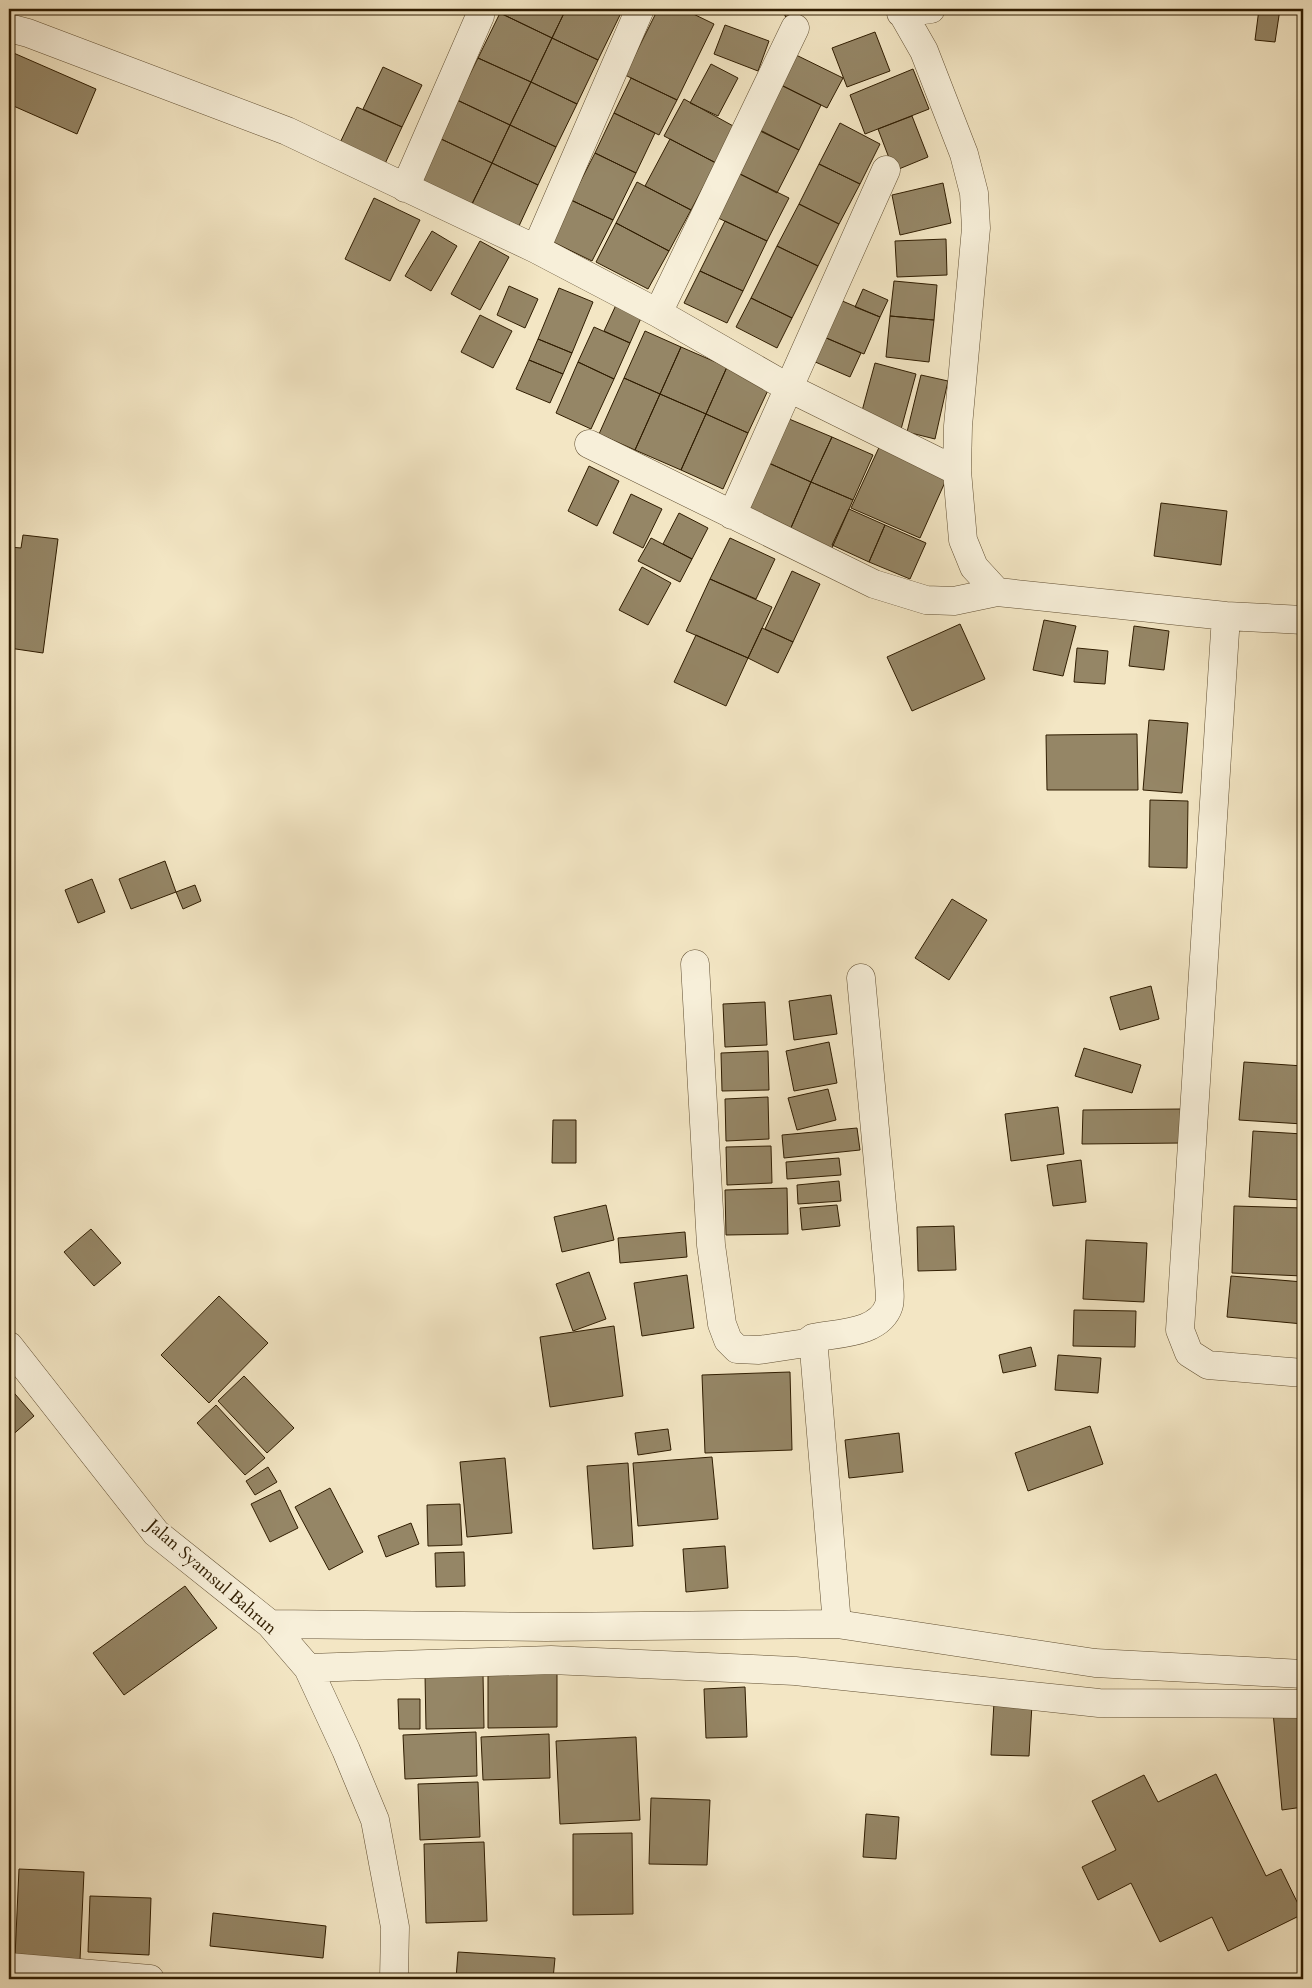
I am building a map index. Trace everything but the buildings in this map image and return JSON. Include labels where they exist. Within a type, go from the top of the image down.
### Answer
[{"type":"street","points":[[536,249],[640,9]]},
{"type":"street","points":[[931,9],[901,11],[924,50],[964,154],[974,193],[976,228],[958,426],[957,471],[963,540],[974,567],[997,592]]},
{"type":"street","points":[[405,188],[480,16]]},
{"type":"street","points":[[9,28],[28,33],[287,132],[536,249],[658,313],[789,388],[957,471]]},
{"type":"street","points":[[658,313],[795,28]]},
{"type":"street","points":[[732,515],[886,170]]},
{"type":"street","points":[[589,444],[874,584],[926,600],[954,601],[997,592],[1226,616],[1303,620]]},
{"type":"street","points":[[1226,616],[1180,1330],[1189,1353],[1208,1365],[1303,1372]]},
{"type":"street","points":[[695,964],[711,1245],[722,1324],[728,1340],[737,1349],[759,1350],[806,1343],[813,1338],[866,1328],[881,1318],[889,1304],[889,1281],[862,978]]},
{"type":"street","points":[[813,1338],[837,1624]]},
{"type":"street","name":"Jalan Syamsul Bahrun","points":[[9,1346],[156,1533],[270,1624],[308,1668],[346,1750],[375,1820],[395,1928],[394,1979]]},
{"type":"street","points":[[270,1624],[546,1627],[837,1624],[1095,1662],[1303,1674]]},
{"type":"street","points":[[308,1668],[551,1660],[796,1670],[1099,1703],[1303,1704]]},
{"type":"street","points":[[9,1967],[150,1979]]}]
